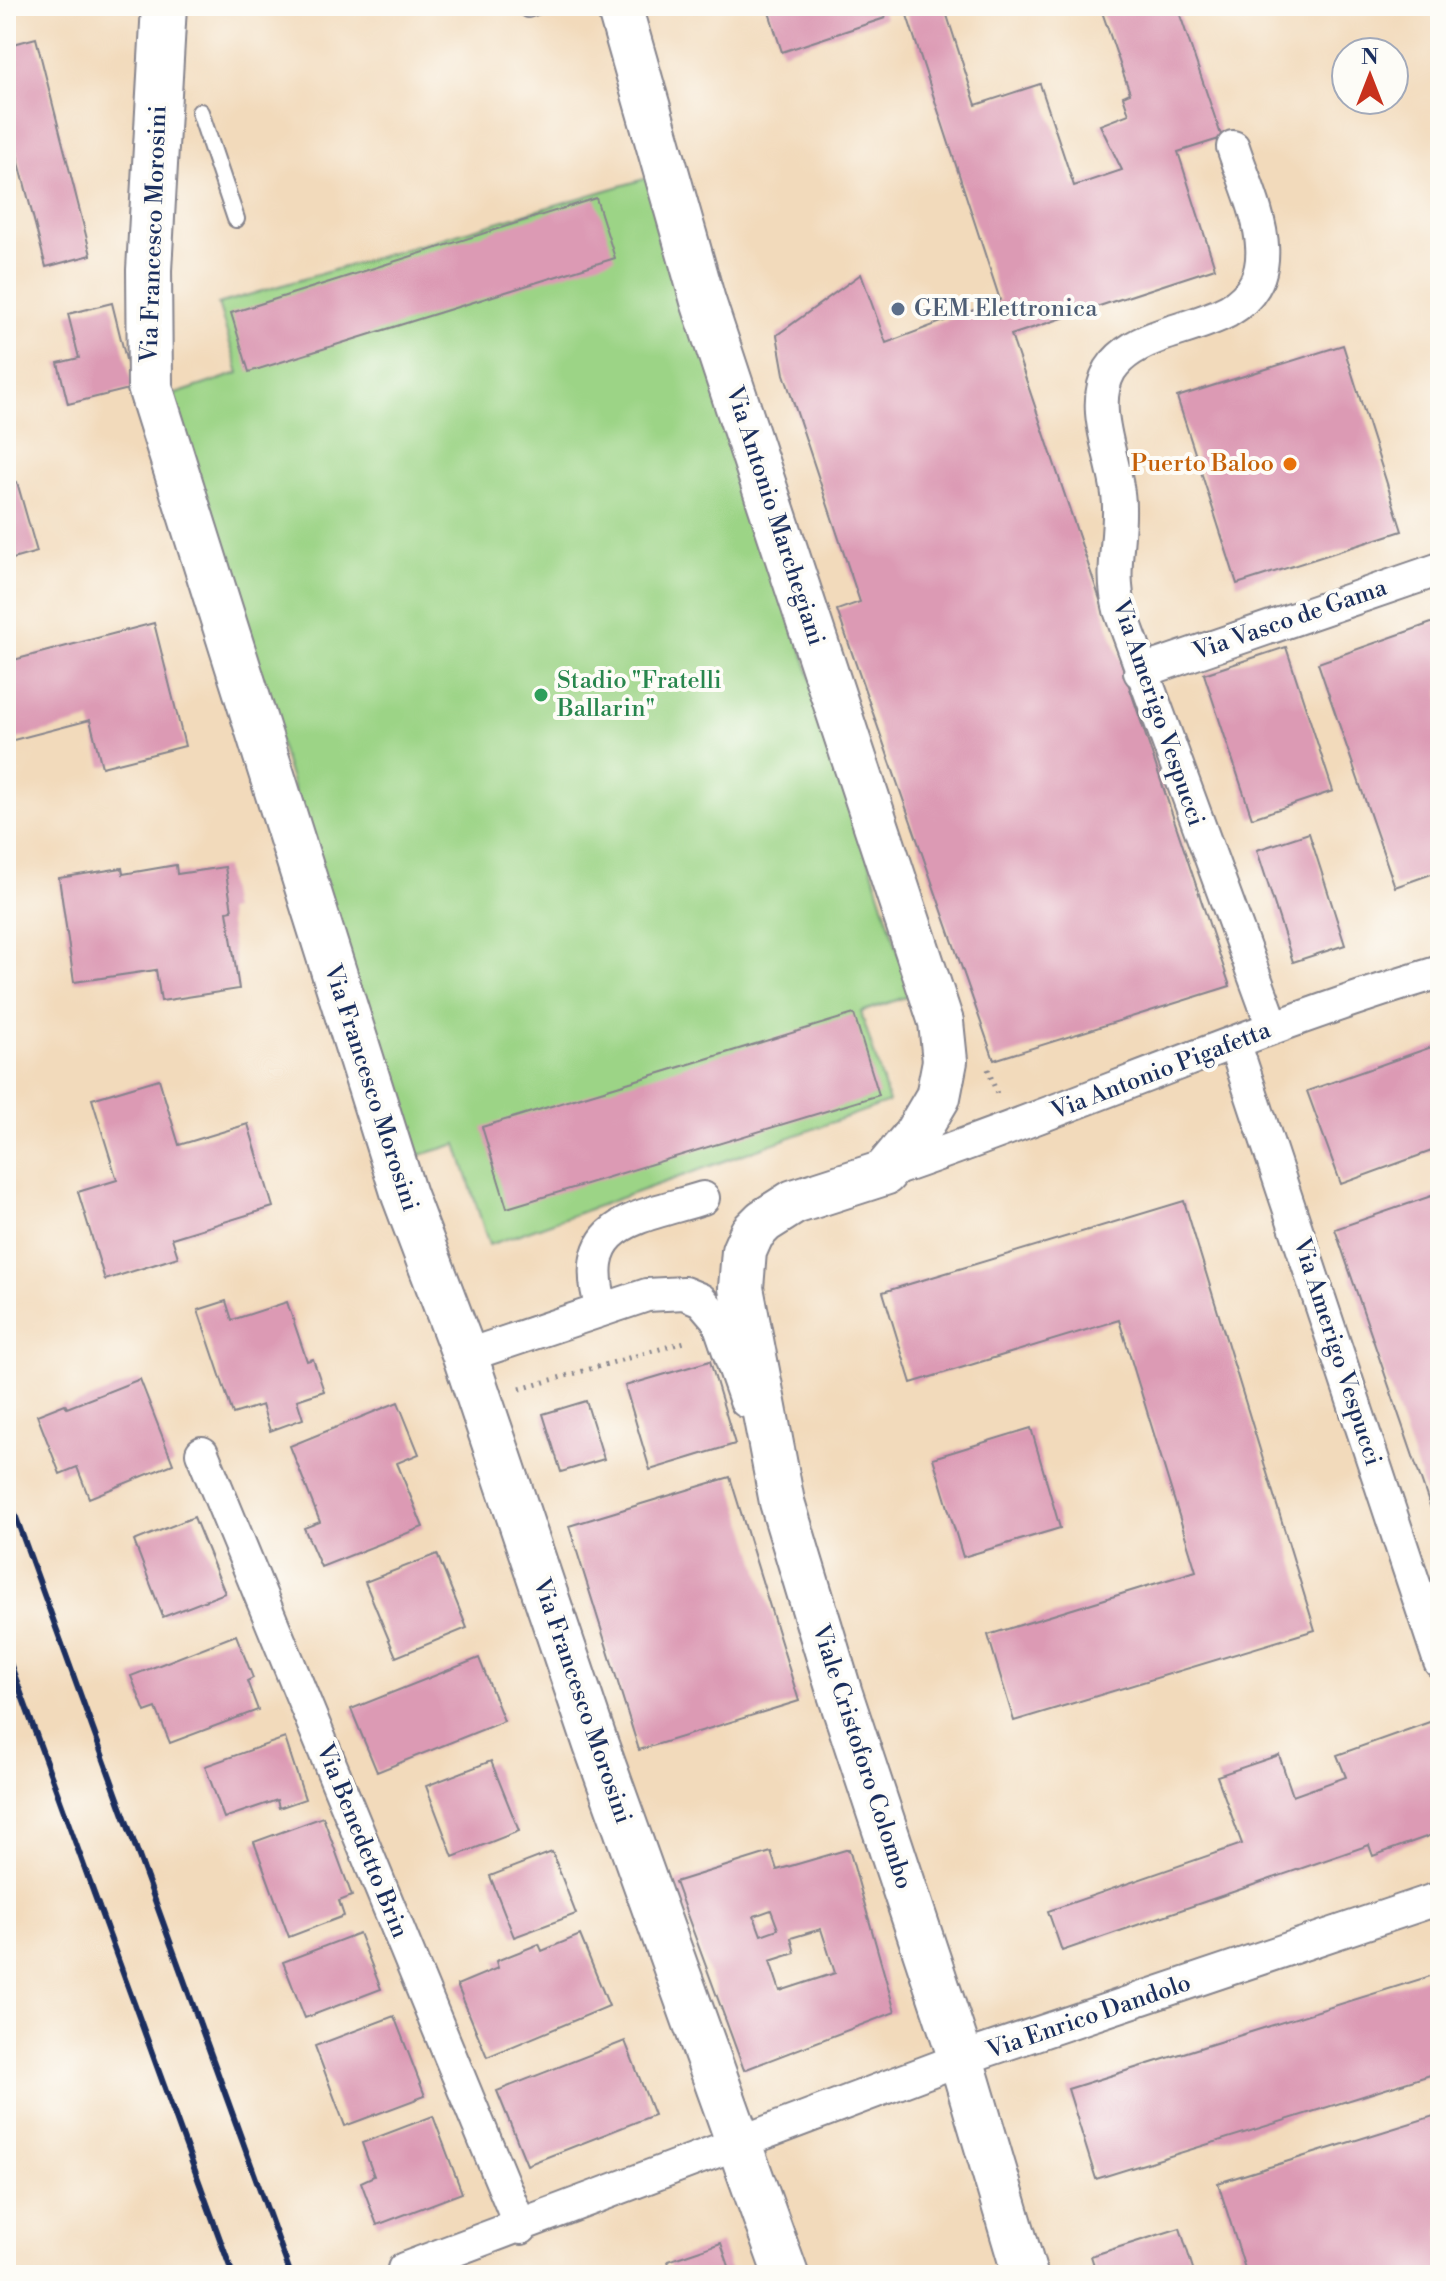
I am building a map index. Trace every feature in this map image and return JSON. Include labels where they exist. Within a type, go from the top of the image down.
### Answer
[{"type":"street","name":"Via Francesco Morosini","points":[[164,6],[149,270],[150,387],[404,1195],[465,1356],[596,1745],[741,2141],[786,2275]]},
{"type":"street","name":"Via Antonio Marchegiani","points":[[619,6],[703,301],[941,1022],[945,1061],[938,1097],[915,1136],[884,1173]]},
{"type":"street","name":"Via Amerigo Vespucci","points":[[1233,147],[1265,251],[1257,282],[1229,310],[1129,351],[1110,371],[1102,393],[1120,506],[1113,575],[1140,672],[1273,1027]]},
{"type":"street","name":"Via Vasco de Gama","points":[[1140,672],[1440,569]]},
{"type":"street","name":"Via Antonio Pigafetta","points":[[884,1173],[1009,1130],[1273,1027],[1440,972]]},
{"type":"street","name":"Via Amerigo Vespucci","points":[[1234,1042],[1440,1662]]},
{"type":"street","name":"Viale Cristoforo Colombo","points":[[884,1173],[780,1209],[752,1233],[742,1260],[741,1288],[782,1502],[840,1694],[961,2059],[1025,2275]]},
{"type":"street","points":[[602,1309],[593,1269],[600,1244],[630,1221],[703,1198]]},
{"type":"street","points":[[465,1356],[659,1292],[684,1293],[710,1307],[722,1331],[782,1502]]},
{"type":"street","name":"Via Benedetto Brin","points":[[202,1453],[521,2228]]},
{"type":"street","name":"Via Enrico Dandolo","points":[[741,2141],[961,2059],[1440,1898]]},
{"type":"street","points":[[404,2269],[521,2228],[741,2141]]},
{"type":"lane","points":[[200,112],[236,219]]},
{"type":"path","points":[[480,1400],[722,1331]]},
{"type":"green space","name":"Stadio \"Fratelli Ballarin\"","points":[[651,177],[912,995],[861,1012],[889,1102],[489,1245],[457,1144],[407,1159],[173,395],[239,373],[218,304]]},
{"type":"building","points":[[767,6],[881,6],[885,18],[782,52]]},
{"type":"building","points":[[904,6],[944,6],[976,105],[1040,84],[1074,186],[1122,170],[1100,125],[1129,114],[1123,96],[1130,93],[1100,6],[1177,6],[1222,138],[1178,152],[1215,268],[1011,335],[1230,986],[994,1060],[837,610],[860,602],[784,374],[777,335],[861,274],[886,343],[1000,300]]},
{"type":"building","points":[[36,38],[91,255],[46,267],[6,112],[6,46]]},
{"type":"building","points":[[596,198],[615,258],[249,372],[231,313]]},
{"type":"building","points":[[112,303],[133,388],[68,404],[58,363],[79,358],[68,314]]},
{"type":"building","name":"Puerto Baloo","points":[[1343,345],[1402,531],[1237,584],[1177,397]]},
{"type":"building","points":[[17,482],[37,552],[6,561],[6,485]]},
{"type":"building","points":[[1440,620],[1440,871],[1395,887],[1318,663]]},
{"type":"building","points":[[154,623],[185,746],[102,767],[90,720],[6,742],[6,662]]},
{"type":"building","points":[[1286,647],[1333,791],[1252,818],[1204,674]]},
{"type":"building","points":[[1309,833],[1345,945],[1293,962],[1257,850]]},
{"type":"building","points":[[176,865],[177,874],[225,867],[232,910],[227,911],[239,989],[161,1001],[156,970],[74,982],[59,878],[122,868],[123,874]]},
{"type":"building","points":[[854,1014],[879,1095],[507,1208],[482,1127]]},
{"type":"building","points":[[1440,1044],[1440,1148],[1341,1184],[1307,1091]]},
{"type":"building","points":[[159,1079],[179,1145],[248,1124],[273,1207],[172,1238],[178,1257],[105,1280],[78,1192],[117,1180],[92,1099]]},
{"type":"building","points":[[1440,1193],[1440,1269],[1437,1270],[1440,1279],[1440,1535],[1335,1229]]},
{"type":"building","points":[[1184,1201],[1315,1630],[1014,1721],[988,1635],[1196,1571],[1119,1320],[911,1383],[883,1292]]},
{"type":"building","points":[[226,1301],[232,1320],[287,1302],[307,1361],[313,1359],[324,1391],[297,1400],[303,1419],[270,1431],[262,1405],[233,1414],[198,1310]]},
{"type":"building","points":[[710,1361],[735,1444],[650,1470],[625,1386]]},
{"type":"building","points":[[140,1379],[173,1464],[89,1498],[77,1467],[60,1474],[37,1415],[65,1404],[67,1408]]},
{"type":"building","points":[[586,1401],[604,1459],[561,1472],[543,1414]]},
{"type":"building","points":[[398,1402],[419,1454],[397,1463],[423,1527],[321,1567],[304,1528],[320,1522],[290,1446]]},
{"type":"building","points":[[1031,1428],[1060,1528],[963,1557],[933,1458]]},
{"type":"building","points":[[730,1477],[799,1701],[639,1750],[569,1526]]},
{"type":"building","points":[[194,1517],[225,1593],[163,1617],[134,1541]]},
{"type":"building","points":[[437,1554],[467,1628],[396,1657],[365,1582]]},
{"type":"building","points":[[236,1635],[253,1678],[247,1681],[258,1710],[170,1743],[156,1708],[145,1712],[131,1676]]},
{"type":"building","points":[[479,1658],[504,1721],[377,1772],[351,1709]]},
{"type":"building","points":[[1438,1719],[1440,1832],[1373,1856],[1369,1845],[1062,1951],[1048,1911],[1242,1844],[1217,1776],[1279,1755],[1293,1796],[1346,1777],[1337,1755]]},
{"type":"building","points":[[285,1738],[305,1799],[279,1808],[277,1800],[224,1818],[205,1766]]},
{"type":"building","points":[[491,1761],[519,1831],[453,1857],[426,1786]]},
{"type":"building","points":[[323,1817],[352,1896],[339,1901],[344,1916],[289,1937],[254,1842]]},
{"type":"building","points":[[849,1849],[895,2012],[744,2070],[675,1882],[771,1852],[777,1870]],"holes":[[[771,1910],[778,1929],[761,1935],[754,1916]],[[821,1929],[835,1973],[780,1991],[770,1961],[795,1953],[791,1938]]]},
{"type":"building","points":[[552,1852],[576,1914],[514,1937],[490,1876]]},
{"type":"building","points":[[359,1933],[381,1989],[305,2018],[283,1962]]},
{"type":"building","points":[[580,1935],[609,2006],[487,2057],[457,1985],[498,1968],[496,1961],[539,1944],[542,1951]]},
{"type":"building","points":[[1440,1973],[1440,2072],[1096,2179],[1068,2089]]},
{"type":"building","points":[[394,2016],[425,2096],[345,2126],[315,2046]]},
{"type":"building","points":[[625,2041],[654,2115],[527,2165],[497,2091]]},
{"type":"building","points":[[1440,2114],[1440,2275],[1247,2275],[1218,2183]]},
{"type":"building","points":[[433,2116],[462,2193],[377,2225],[361,2182],[374,2176],[362,2143]]},
{"type":"building","points":[[1180,2228],[1195,2275],[1097,2275],[1091,2256]]},
{"type":"building","points":[[721,2243],[732,2275],[672,2275],[668,2261]]},
{"type":"railway","points":[[6,1490],[291,2275]]},
{"type":"railway","points":[[6,1652],[233,2275]]},
{"type":"place","name":"GEM Elettronica","points":[[898,309]]},
{"type":"place","name":"Puerto Baloo","points":[[1290,464]]},
{"type":"place","name":"Stadio \"Fratelli Ballarin\"","points":[[541,695]]}]
